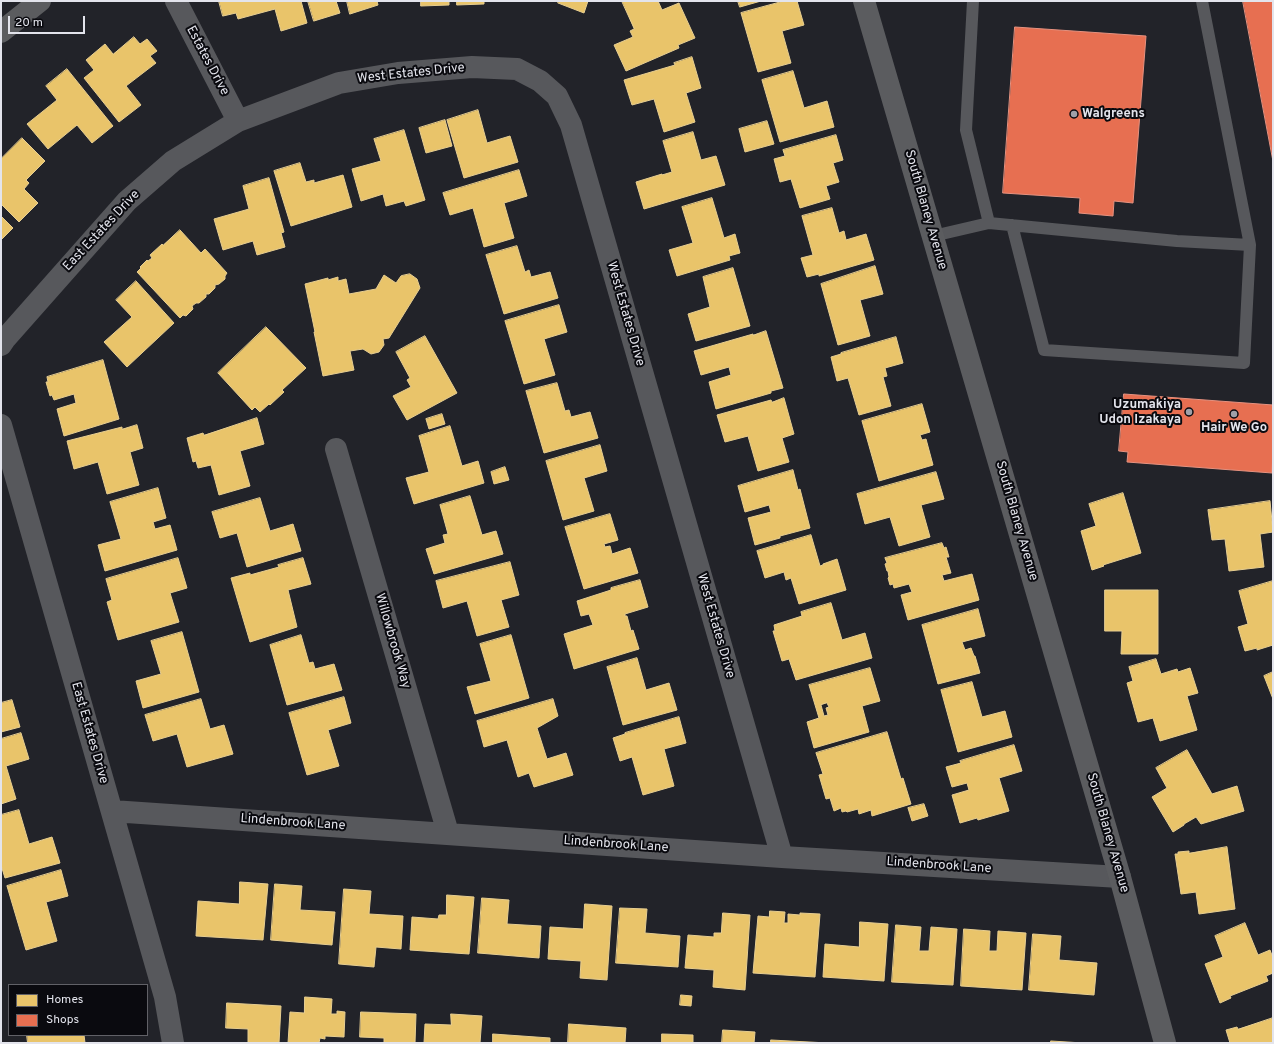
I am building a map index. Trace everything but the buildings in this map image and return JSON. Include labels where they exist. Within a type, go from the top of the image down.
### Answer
[{"type":"street","points":[[1,32],[40,1]]},
{"type":"street","name":"Estates Drive","points":[[176,1],[238,121]]},
{"type":"street","name":"South Blaney Avenue","points":[[864,1],[1120,877],[1164,1043]]},
{"type":"street","name":"West Estates Drive","points":[[238,121],[339,83],[398,73],[465,68],[517,69],[540,81],[557,96],[571,125],[782,856]]},
{"type":"street","name":"East Estates Drive","points":[[1,345],[127,201],[173,161],[238,121]]},
{"type":"street","name":"East Estates Drive","points":[[1,425],[165,998],[173,1043]]},
{"type":"street","name":"Willowbrook Way","points":[[336,450],[448,833]]},
{"type":"street","name":"Lindenbrook Lane","points":[[112,810],[782,856],[1120,877]]},
{"type":"lane","points":[[973,1],[966,130],[989,223]]},
{"type":"lane","points":[[1012,225],[1044,350],[1244,363],[1250,245],[1202,1]]},
{"type":"lane","points":[[933,236],[989,223],[1177,241],[1250,245]]},
{"type":"place","name":"Walgreens","points":[[1074,114]]},
{"type":"place","name":"Uzumakiya Udon Izakaya","points":[[1189,412]]},
{"type":"place","name":"Hair We Go","points":[[1234,414]]}]
